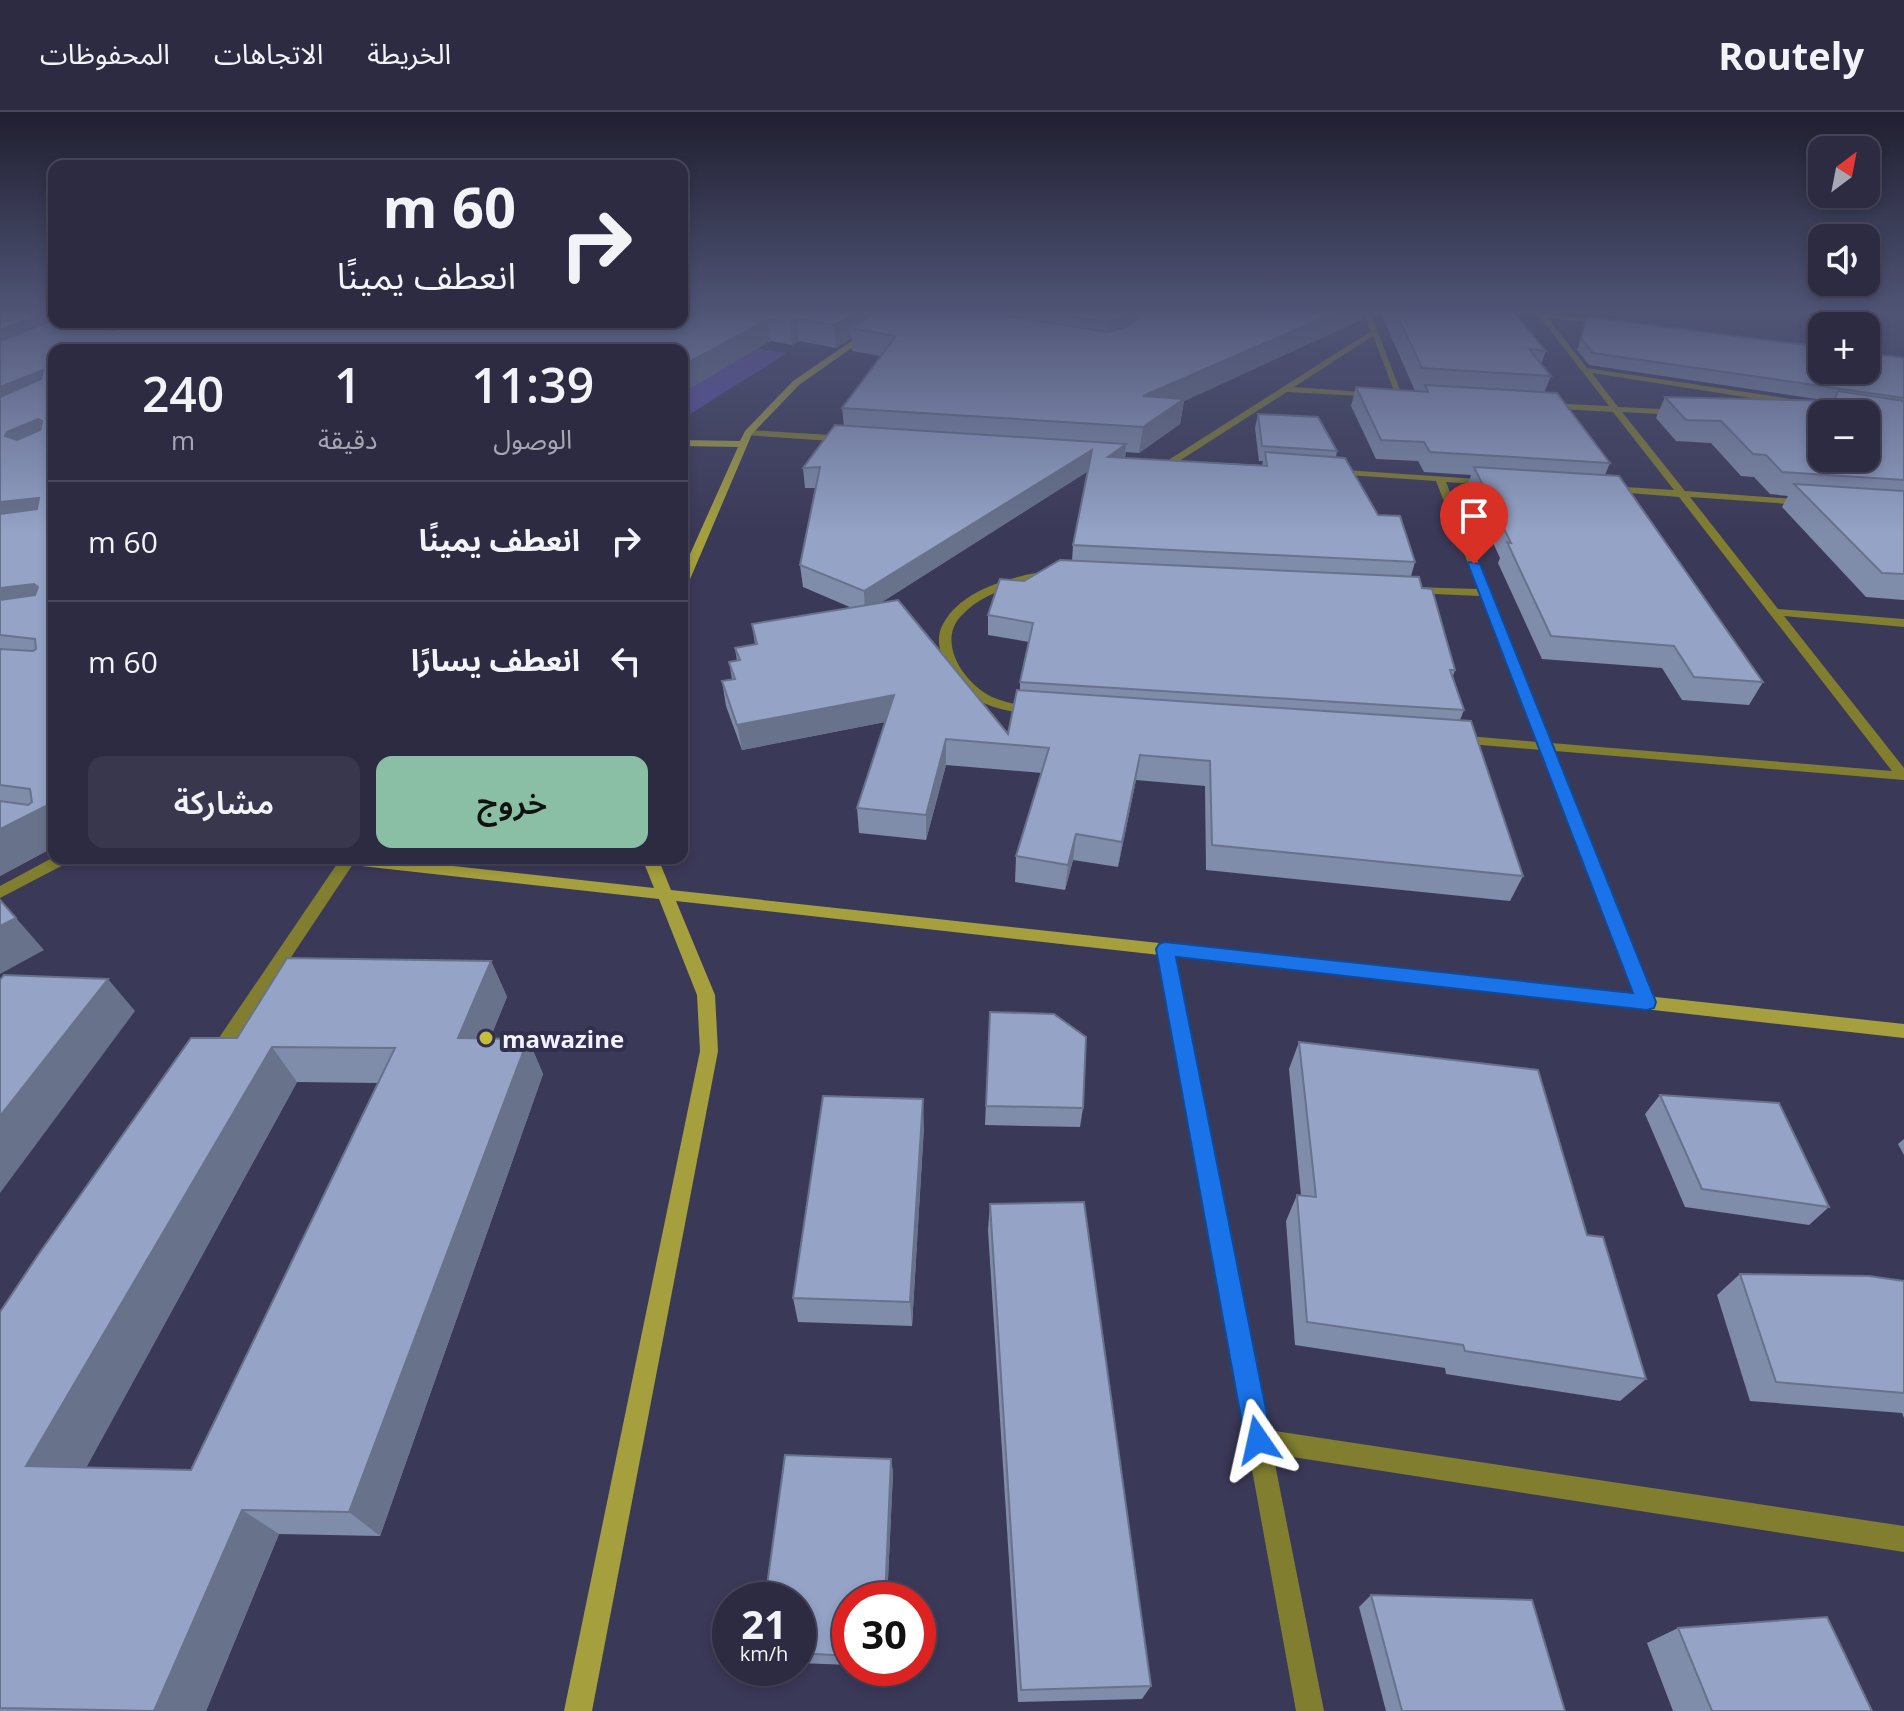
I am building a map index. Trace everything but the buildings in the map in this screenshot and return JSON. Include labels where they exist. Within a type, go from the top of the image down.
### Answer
[{"type":"street","points":[[688,569],[748,433],[797,384]]},
{"type":"street","points":[[1173,461],[1293,384]]},
{"type":"street","points":[[1395,384],[1400,396]]},
{"type":"street","points":[[1596,384],[1904,776]]},
{"type":"street","points":[[1675,384],[1808,404]]},
{"type":"street","points":[[1285,389],[1415,397]]},
{"type":"street","points":[[1540,405],[1696,413]]},
{"type":"street","points":[[748,433],[858,440]]},
{"type":"street","points":[[688,443],[743,444]]},
{"type":"street","points":[[1157,460],[1188,462]]},
{"type":"street","points":[[1314,470],[1501,482]]},
{"type":"street","points":[[1440,478],[1647,1002]]},
{"type":"street","points":[[1592,488],[1809,503]]},
{"type":"street","points":[[1049,712],[1002,706],[981,696],[956,669],[947,653],[945,638],[947,625],[983,596],[1025,577],[1061,573]]},
{"type":"street","points":[[1392,590],[1485,593]]},
{"type":"street","points":[[1775,612],[1904,623]]},
{"type":"street","points":[[1434,737],[1904,776]]},
{"type":"street","points":[[0,893],[53,864]]},
{"type":"street","points":[[208,1067],[340,864]]},
{"type":"street","points":[[397,864],[1904,1031]]},
{"type":"street","points":[[578,1711],[709,1051],[706,995],[652,864]]},
{"type":"street","points":[[1165,949],[1310,1711]]},
{"type":"street","points":[[1258,1440],[1904,1539]]},
{"type":"shaded area","points":[[688,384],[738,384],[688,415]]},
{"type":"place","name":"mawazine","points":[[486,1038]]},
{"type":"route","points":[[1258,1440],[1165,949],[1647,1002],[1474,564]]}]
